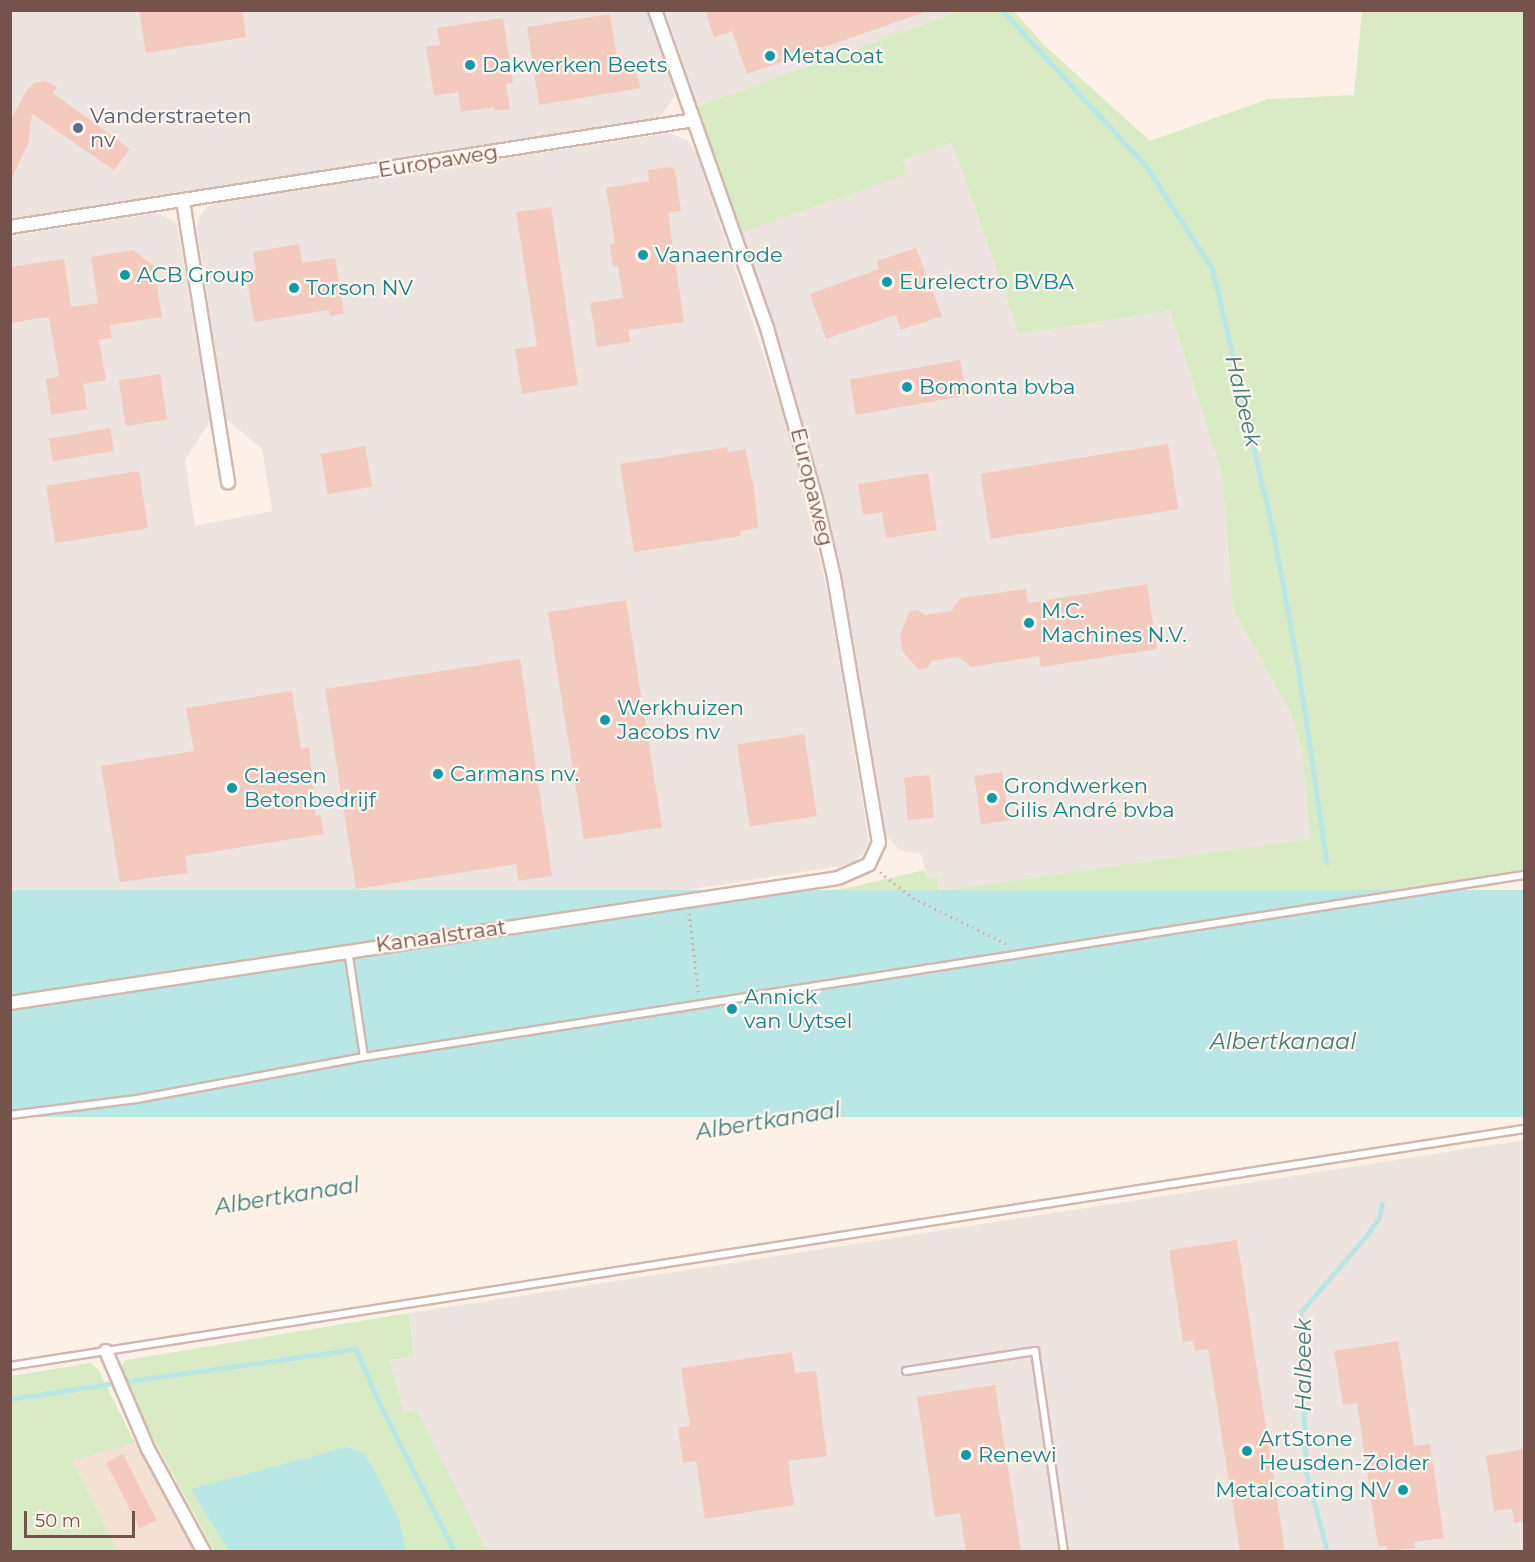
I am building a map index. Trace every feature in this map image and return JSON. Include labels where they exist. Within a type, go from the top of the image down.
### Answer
[{"type":"street","name":"Europaweg","points":[[655,10],[794,417],[834,577],[879,843],[869,864]]},
{"type":"street","name":"Europaweg","points":[[10,228],[694,120]]},
{"type":"street","points":[[183,201],[228,482]]},
{"type":"street","name":"Kanaalstraat","points":[[10,1003],[348,950],[838,878],[869,864]]},
{"type":"street","points":[[106,1351],[148,1449],[204,1551]]},
{"type":"lane","points":[[10,1115],[137,1099],[364,1057],[1524,875]]},
{"type":"lane","points":[[348,950],[364,1057]]},
{"type":"lane","points":[[10,1366],[1524,1129]]},
{"type":"lane","points":[[906,1371],[1035,1352],[1064,1551]]},
{"type":"path","points":[[869,864],[913,898],[1027,953]]},
{"type":"path","points":[[688,899],[700,1005]]},
{"type":"shaded area","points":[[665,10],[960,11],[698,106]]},
{"type":"shaded area","points":[[11,11],[648,11],[675,95],[661,116],[644,121],[11,219]]},
{"type":"shaded area","points":[[669,133],[687,140],[697,154],[790,435],[829,599],[867,829],[868,844],[863,853],[853,862],[841,866],[343,944],[358,1042],[351,1055],[154,1090],[11,1107],[11,236],[157,213],[177,223],[210,421],[185,460],[195,526],[272,511],[262,449],[226,419],[197,229],[199,217],[207,207],[219,202]]},
{"type":"shaded area","points":[[952,143],[1019,334],[1170,311],[1222,474],[1233,609],[1291,714],[1302,749],[1310,840],[939,891],[938,877],[928,878],[921,854],[899,850],[886,835],[848,610],[822,493],[779,342],[741,233],[907,174],[903,160]]},
{"type":"shaded area","points":[[1524,1140],[1524,1551],[487,1551],[417,1410],[404,1413],[390,1360],[414,1355],[409,1313]]},
{"type":"shaded area","points":[[135,1443],[196,1551],[118,1551],[73,1461]]},
{"type":"green space","points":[[960,11],[1014,11],[1043,44],[1150,141],[1268,99],[1354,95],[1362,11],[1524,11],[1524,870],[375,1050],[366,1046],[363,1017],[597,980],[590,924],[847,888],[924,870],[928,878],[938,877],[939,891],[1310,839],[1302,749],[1291,714],[1233,609],[1222,474],[1170,311],[1019,334],[952,143],[903,160],[908,174],[741,233],[698,106]]},
{"type":"green space","points":[[409,1313],[414,1356],[390,1360],[404,1413],[417,1409],[487,1551],[214,1551],[122,1380],[121,1367],[126,1360]]},
{"type":"green space","points":[[90,1363],[98,1369],[135,1443],[73,1461],[118,1551],[11,1551],[11,1376]]},
{"type":"water","name":"Albertkanaal","points":[[10,890],[1524,890],[1524,1117],[10,1117]]},
{"type":"water","points":[[347,1447],[363,1453],[374,1470],[400,1522],[406,1551],[229,1551],[191,1489]]},
{"type":"building","points":[[139,10],[242,10],[246,37],[146,53]]},
{"type":"building","name":"MetaCoat","points":[[705,10],[925,10],[925,12],[747,74],[732,31],[714,37]]},
{"type":"building","points":[[610,14],[619,70],[634,67],[641,88],[539,105],[527,27]]},
{"type":"building","name":"Dakwerken Beets","points":[[503,18],[513,83],[506,84],[510,109],[495,111],[494,107],[461,112],[458,92],[434,96],[426,47],[440,45],[437,28]]},
{"type":"building","name":"Vanderstraeten nv","points":[[45,81],[57,87],[53,93],[130,149],[114,170],[32,114],[28,144],[10,182],[10,121],[27,90],[34,83]]},
{"type":"building","name":"Vanaenrode","points":[[670,167],[675,170],[681,211],[668,213],[684,322],[628,330],[630,342],[597,347],[590,303],[623,298],[618,266],[613,266],[610,244],[615,243],[606,188],[649,181],[648,170]]},
{"type":"building","points":[[551,207],[578,385],[522,394],[515,349],[537,346],[516,212]]},
{"type":"building","name":"Torson NV","points":[[299,244],[302,263],[335,258],[344,313],[330,316],[329,310],[254,322],[246,272],[256,270],[253,252]]},
{"type":"building","name":"Eurelectro BVBA","points":[[916,248],[942,316],[901,330],[896,315],[826,339],[810,294],[879,269],[877,261]]},
{"type":"building","points":[[133,250],[154,266],[162,317],[110,325],[112,338],[99,340],[106,380],[83,384],[87,409],[51,415],[46,379],[59,376],[49,317],[10,323],[10,267],[64,259],[71,307],[98,303],[91,257]]},
{"type":"building","name":"Bomonta bvba","points":[[960,360],[966,395],[856,415],[850,379]]},
{"type":"building","points":[[160,374],[167,419],[126,426],[119,381]]},
{"type":"building","points":[[110,428],[114,451],[53,461],[49,439]]},
{"type":"building","points":[[1168,444],[1178,509],[991,539],[980,474]]},
{"type":"building","points":[[365,446],[372,486],[328,494],[321,454]]},
{"type":"building","points":[[727,447],[728,452],[745,449],[754,488],[758,528],[740,531],[741,536],[634,552],[620,464]]},
{"type":"building","points":[[139,471],[148,528],[55,543],[46,486]]},
{"type":"building","points":[[928,473],[937,530],[886,538],[882,512],[863,515],[858,484]]},
{"type":"building","name":"M.C. Machines N.V.","points":[[1147,584],[1157,649],[1041,667],[1039,656],[972,667],[958,657],[932,661],[927,668],[918,670],[902,650],[900,635],[909,612],[918,610],[925,615],[951,611],[961,598],[1026,589],[1028,603]]},
{"type":"building","name":"Werkhuizen Jacobs nv","points":[[626,600],[662,827],[584,840],[548,612]]},
{"type":"building","name":"Carmans nv.","points":[[520,659],[552,876],[518,881],[516,864],[356,889],[325,689]]},
{"type":"building","name":"Claesen Betonbedrijf","points":[[292,691],[301,749],[309,747],[316,816],[320,815],[324,834],[185,856],[188,873],[120,882],[101,766],[194,751],[186,708]]},
{"type":"building","points":[[804,734],[817,816],[750,827],[737,745]]},
{"type":"building","name":"Grondwerken Gilis André bvba","points":[[1002,772],[1009,821],[981,824],[974,776]]},
{"type":"building","points":[[930,775],[934,818],[908,820],[904,777]]},
{"type":"building","name":"ArtStone Heusden-Zolder","points":[[1237,1240],[1285,1551],[1240,1551],[1208,1349],[1195,1351],[1193,1340],[1183,1342],[1169,1250]]},
{"type":"building","name":"Metalcoating NV","points":[[1398,1341],[1414,1446],[1430,1444],[1444,1538],[1414,1542],[1415,1548],[1387,1551],[1386,1546],[1378,1547],[1357,1403],[1343,1405],[1334,1351]]},
{"type":"building","points":[[792,1352],[795,1373],[816,1371],[827,1456],[788,1461],[794,1505],[705,1519],[696,1461],[683,1463],[678,1428],[690,1426],[681,1368]]},
{"type":"building","name":"Renewi","points":[[995,1385],[1021,1551],[966,1551],[960,1513],[935,1517],[917,1397]]},
{"type":"building","points":[[1524,1449],[1524,1521],[1514,1523],[1512,1509],[1494,1511],[1486,1456]]},
{"type":"building","points":[[123,1454],[157,1520],[140,1529],[106,1463]]},
{"type":"waterway","name":"Halbeek","points":[[1002,10],[1147,167],[1213,270],[1273,530],[1297,659],[1327,863]]},
{"type":"waterway","name":"Halbeek","points":[[1327,1552],[1306,1472],[1300,1313],[1367,1235],[1379,1218],[1382,1204]]},
{"type":"waterway","points":[[129,1381],[356,1349],[379,1402],[455,1552]]},
{"type":"waterway","points":[[10,1399],[109,1384]]},
{"type":"place","name":"MetaCoat","points":[[770,56]]},
{"type":"place","name":"Dakwerken Beets","points":[[470,65]]},
{"type":"place","name":"Vanderstraeten nv","points":[[78,128]]},
{"type":"place","name":"Vanaenrode","points":[[643,255]]},
{"type":"place","name":"ACB Group","points":[[125,275]]},
{"type":"place","name":"Eurelectro BVBA","points":[[887,282]]},
{"type":"place","name":"Torson NV","points":[[294,288]]},
{"type":"place","name":"Bomonta bvba","points":[[907,387]]},
{"type":"place","name":"M.C. Machines N.V.","points":[[1029,623]]},
{"type":"place","name":"Werkhuizen Jacobs nv","points":[[605,720]]},
{"type":"place","name":"Carmans nv.","points":[[438,774]]},
{"type":"place","name":"Claesen Betonbedrijf","points":[[232,788]]},
{"type":"place","name":"Grondwerken Gilis André bvba","points":[[992,798]]},
{"type":"place","name":"Annick van Uytsel","points":[[732,1009]]},
{"type":"place","name":"ArtStone Heusden-Zolder","points":[[1247,1451]]},
{"type":"place","name":"Renewi","points":[[966,1455]]},
{"type":"place","name":"Metalcoating NV","points":[[1403,1490]]}]
